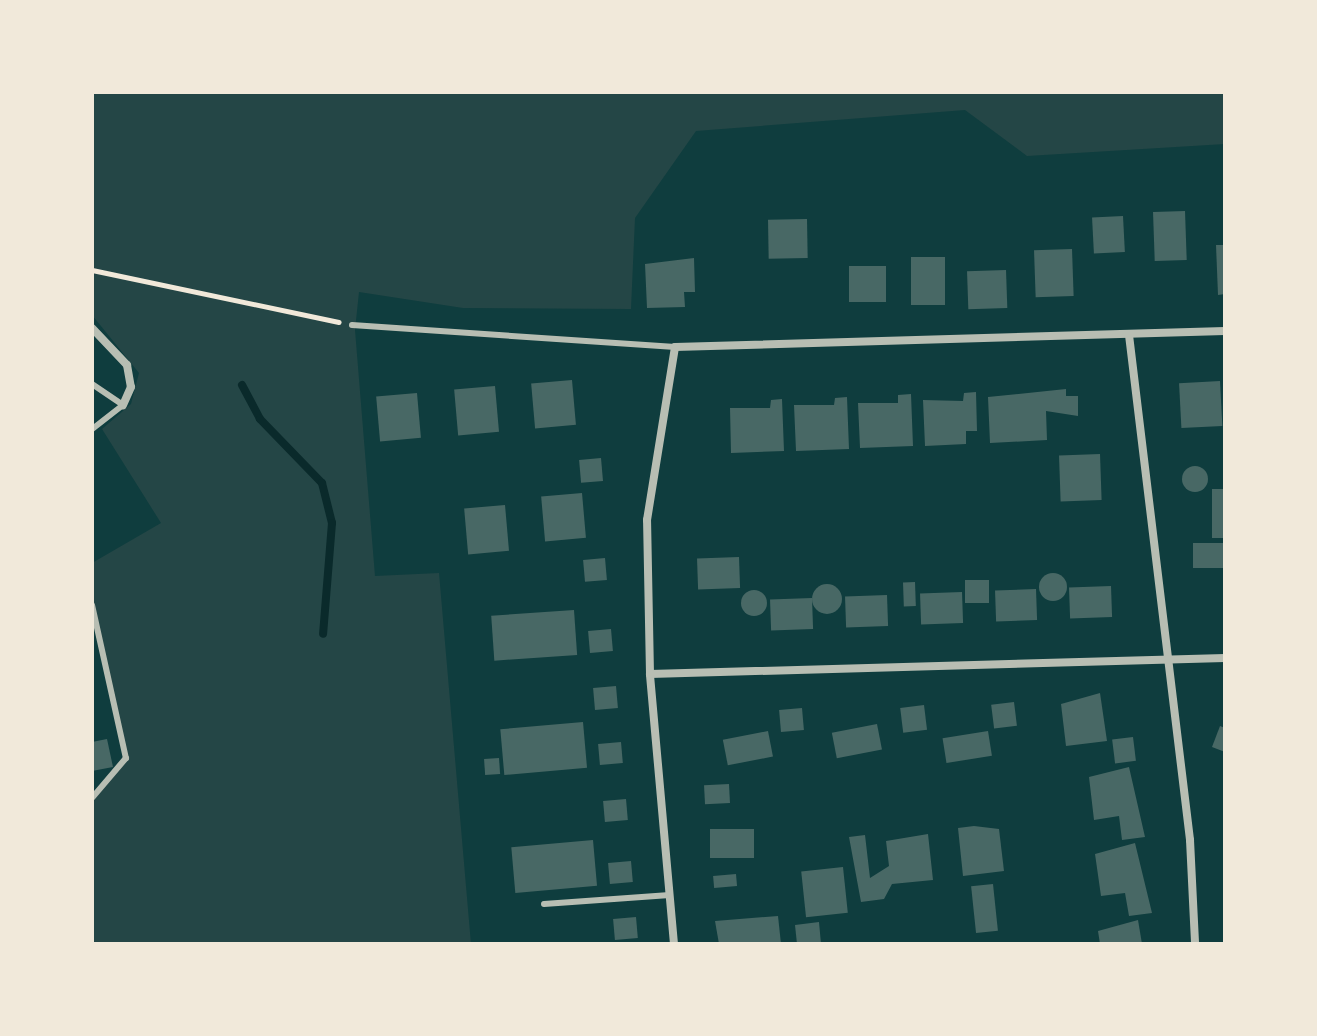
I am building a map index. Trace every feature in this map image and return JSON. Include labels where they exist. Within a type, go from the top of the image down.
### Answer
[{"type":"street","points":[[92,328],[127,365],[131,387],[123,405]]},
{"type":"street","points":[[674,944],[650,674],[647,520],[675,347],[1225,331]]},
{"type":"street","points":[[1129,335],[1167,661],[1195,944]]},
{"type":"street","points":[[650,674],[1225,658]]},
{"type":"lane","points":[[352,325],[675,347]]},
{"type":"lane","points":[[92,384],[123,405],[92,429]]},
{"type":"lane","points":[[92,605],[126,758],[92,798]]},
{"type":"lane","points":[[544,904],[670,895]]},
{"type":"path","points":[[92,270],[352,325]]},
{"type":"shaded area","points":[[92,92],[1225,92],[1225,144],[1027,156],[965,110],[696,131],[635,218],[631,309],[463,308],[359,292],[355,330],[375,576],[439,573],[471,944],[92,944],[92,798],[126,758],[92,611],[92,563],[161,523],[102,429],[131,404],[139,373],[92,315]]},
{"type":"building","points":[[1185,211],[1187,260],[1155,261],[1153,212]]},
{"type":"building","points":[[1123,216],[1125,252],[1094,254],[1092,218]]},
{"type":"building","points":[[807,219],[808,258],[769,259],[768,220]]},
{"type":"building","points":[[1216,245],[1225,245],[1225,294],[1218,295]]},
{"type":"building","points":[[1072,249],[1074,296],[1036,297],[1034,250]]},
{"type":"building","points":[[911,257],[945,257],[945,305],[911,305]]},
{"type":"building","points":[[694,258],[695,292],[684,292],[685,307],[647,308],[645,264]]},
{"type":"building","points":[[849,266],[886,266],[886,302],[849,302]]},
{"type":"building","points":[[1006,270],[1007,308],[968,309],[967,271]]},
{"type":"building","points":[[572,380],[576,425],[535,428],[531,384]]},
{"type":"building","points":[[1220,381],[1222,426],[1181,428],[1179,383]]},
{"type":"building","points":[[495,386],[499,432],[458,435],[454,390]]},
{"type":"building","points":[[1066,389],[1066,396],[1078,396],[1078,416],[1046,411],[1047,440],[990,443],[988,397]]},
{"type":"building","points":[[976,392],[977,431],[966,431],[966,444],[925,446],[923,400],[963,401],[964,393]]},
{"type":"building","points":[[417,393],[421,438],[380,441],[376,397]]},
{"type":"building","points":[[911,394],[913,446],[860,448],[858,403],[898,403],[898,395]]},
{"type":"building","points":[[847,397],[849,449],[796,451],[794,405],[834,405],[835,398]]},
{"type":"building","points":[[782,399],[784,451],[731,453],[730,408],[770,408],[771,400]]},
{"type":"building","points":[[1100,454],[1102,500],[1061,501],[1059,455]]},
{"type":"building","points":[[601,458],[603,481],[581,483],[579,460]]},
{"type":"building","points":[[1195,466],[1204,470],[1208,479],[1204,488],[1195,492],[1186,488],[1182,479],[1186,470]]},
{"type":"building","points":[[1212,489],[1225,489],[1225,538],[1212,538]]},
{"type":"building","points":[[582,493],[586,538],[545,541],[541,497]]},
{"type":"building","points":[[505,505],[509,551],[468,554],[464,509]]},
{"type":"building","points":[[1193,543],[1225,543],[1225,568],[1193,568]]},
{"type":"building","points":[[739,557],[740,588],[698,589],[697,558]]},
{"type":"building","points":[[605,558],[607,580],[585,582],[583,560]]},
{"type":"building","points":[[1053,573],[1063,577],[1067,587],[1063,597],[1053,601],[1043,597],[1039,587],[1043,577]]},
{"type":"building","points":[[965,580],[989,580],[989,603],[965,603]]},
{"type":"building","points":[[903,582],[915,582],[916,606],[904,606]]},
{"type":"building","points":[[827,584],[833,585],[841,593],[841,605],[833,613],[827,614],[821,613],[813,605],[812,599],[813,593],[821,585]]},
{"type":"building","points":[[1111,586],[1112,617],[1070,618],[1069,587]]},
{"type":"building","points":[[1036,589],[1037,620],[996,621],[995,590]]},
{"type":"building","points":[[754,590],[763,594],[767,603],[763,612],[754,616],[745,612],[741,603],[745,594]]},
{"type":"building","points":[[962,592],[963,623],[921,624],[920,593]]},
{"type":"building","points":[[887,595],[888,626],[846,627],[845,596]]},
{"type":"building","points":[[812,598],[813,629],[771,630],[770,599]]},
{"type":"building","points":[[574,610],[577,655],[494,661],[491,616]]},
{"type":"building","points":[[611,629],[613,651],[590,653],[588,631]]},
{"type":"building","points":[[616,686],[618,708],[595,710],[593,688]]},
{"type":"building","points":[[1100,693],[1107,741],[1066,746],[1061,704]]},
{"type":"building","points":[[1014,702],[1017,726],[994,729],[991,705]]},
{"type":"building","points":[[924,705],[927,730],[903,733],[900,708]]},
{"type":"building","points":[[802,708],[804,730],[781,732],[779,710]]},
{"type":"building","points":[[583,722],[587,768],[504,775],[500,729]]},
{"type":"building","points":[[877,724],[882,750],[837,758],[832,733]]},
{"type":"building","points":[[1220,726],[1225,728],[1225,752],[1212,747]]},
{"type":"building","points":[[768,731],[773,757],[728,765],[723,740]]},
{"type":"building","points":[[988,731],[992,756],[946,763],[943,738]]},
{"type":"building","points":[[1133,737],[1136,761],[1115,763],[1112,740]]},
{"type":"building","points":[[107,739],[113,767],[92,771],[92,742]]},
{"type":"building","points":[[621,742],[623,763],[600,765],[598,744]]},
{"type":"building","points":[[499,758],[500,774],[485,775],[484,759]]},
{"type":"building","points":[[1129,767],[1145,837],[1122,840],[1119,816],[1094,820],[1089,777]]},
{"type":"building","points":[[729,784],[730,803],[705,804],[704,785]]},
{"type":"building","points":[[626,799],[628,820],[605,822],[603,801]]},
{"type":"building","points":[[958,828],[999,829],[1004,871],[963,876]]},
{"type":"building","points":[[710,829],[754,829],[754,858],[710,858]]},
{"type":"building","points":[[928,834],[933,880],[892,884],[884,899],[861,902],[849,837],[865,835],[870,878],[889,866],[886,841]]},
{"type":"building","points":[[593,840],[597,886],[515,893],[511,847]]},
{"type":"building","points":[[1135,843],[1152,913],[1129,916],[1125,893],[1101,896],[1095,854]]},
{"type":"building","points":[[631,861],[633,882],[610,884],[608,863]]},
{"type":"building","points":[[843,867],[848,913],[806,917],[801,871]]},
{"type":"building","points":[[736,874],[737,886],[714,888],[713,876]]},
{"type":"building","points":[[993,884],[998,931],[976,933],[971,886]]},
{"type":"building","points":[[778,916],[781,944],[719,944],[715,921]]},
{"type":"building","points":[[636,917],[638,938],[615,940],[613,919]]},
{"type":"building","points":[[1138,920],[1142,944],[1100,944],[1098,931]]},
{"type":"building","points":[[819,922],[821,944],[797,944],[795,925]]},
{"type":"waterway","points":[[242,385],[260,419],[322,483],[332,523],[323,634]]}]
